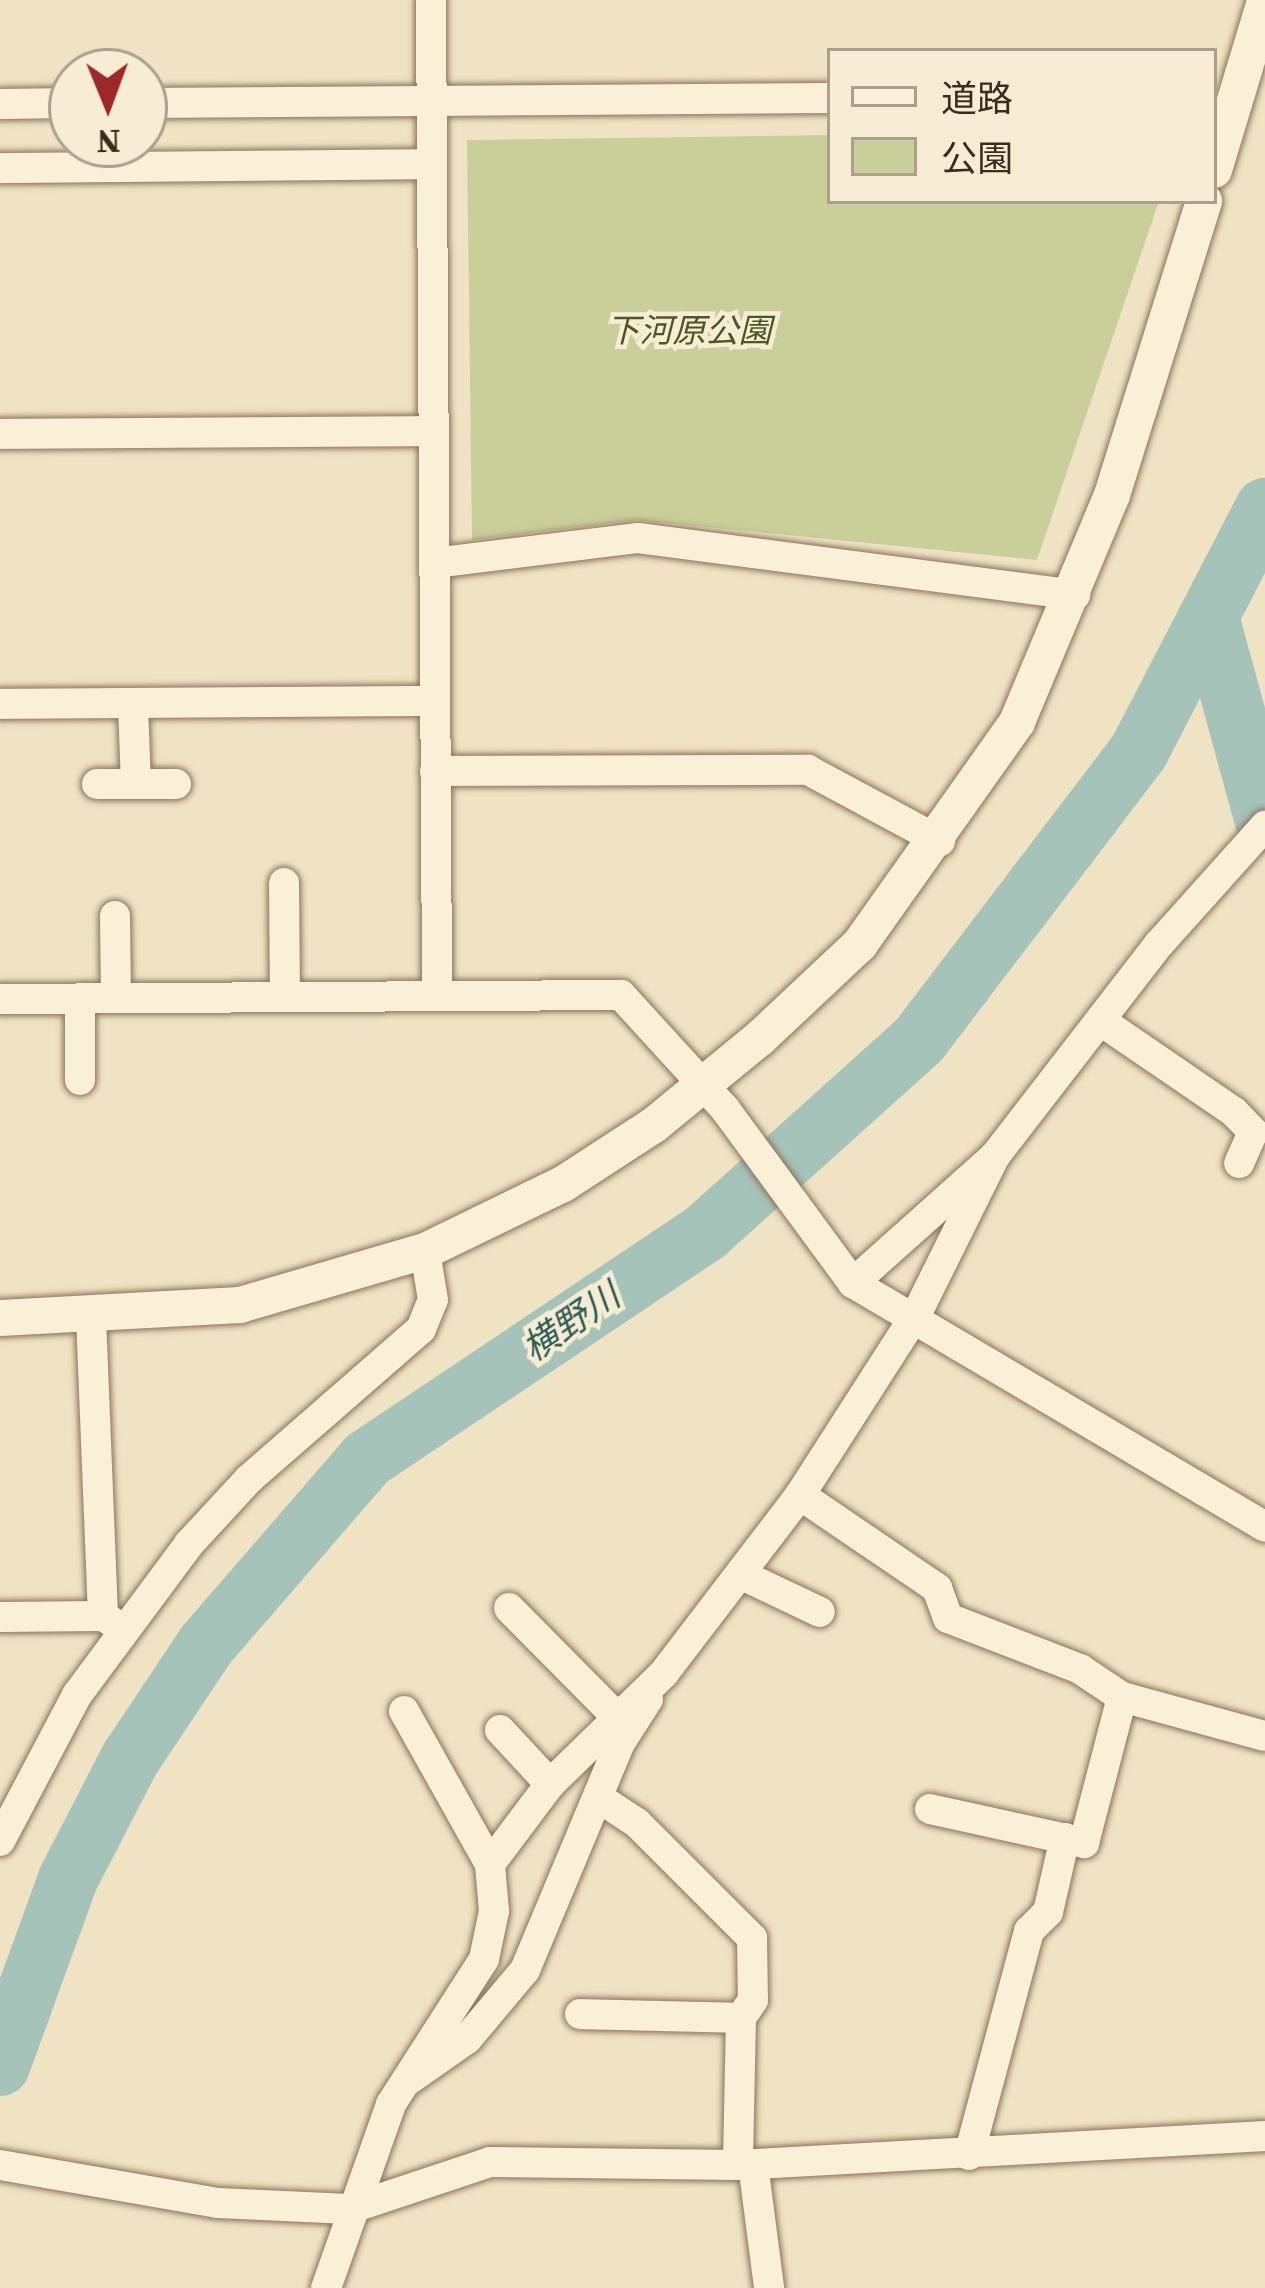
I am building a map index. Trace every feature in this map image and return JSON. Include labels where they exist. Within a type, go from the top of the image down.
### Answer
[{"type":"street","points":[[431,0],[437,994]]},
{"type":"street","points":[[1217,152],[1226,96],[1265,1]]},
{"type":"street","points":[[168,103],[827,98]]},
{"type":"street","points":[[0,104],[48,103]]},
{"type":"street","points":[[0,168],[432,164]]},
{"type":"street","points":[[0,1318],[91,1317],[239,1305],[425,1251],[562,1184],[715,1098],[860,944],[940,841],[1017,722],[1075,595],[1203,204]]},
{"type":"street","points":[[0,434],[432,431]]},
{"type":"street","points":[[434,562],[638,538],[1075,595]]},
{"type":"street","points":[[0,704],[435,701]]},
{"type":"street","points":[[134,704],[136,784]]},
{"type":"street","points":[[436,771],[808,770],[940,841]]},
{"type":"street","points":[[98,784],[176,784]]},
{"type":"street","points":[[404,2082],[466,2039],[498,2005],[546,1924],[620,1743],[664,1673],[800,1495],[909,1323],[995,1156],[1265,826]]},
{"type":"street","points":[[284,883],[285,996]]},
{"type":"street","points":[[115,916],[116,997]]},
{"type":"street","points":[[0,999],[621,995],[715,1098],[846,1273],[909,1323],[1265,1527]]},
{"type":"street","points":[[80,998],[80,1080]]},
{"type":"street","points":[[1101,1022],[1234,1112],[1252,1132],[1239,1163]]},
{"type":"street","points":[[846,1273],[995,1156]]},
{"type":"street","points":[[0,1841],[112,1622],[249,1479],[421,1329],[433,1300],[425,1251]]},
{"type":"street","points":[[91,1317],[112,1622]]},
{"type":"street","points":[[800,1495],[937,1588],[948,1618],[1081,1669],[1122,1696],[1265,1736]]},
{"type":"street","points":[[742,1575],[820,1612]]},
{"type":"street","points":[[509,1608],[615,1715]]},
{"type":"street","points":[[0,1617],[112,1622]]},
{"type":"street","points":[[490,1864],[550,1784],[615,1715],[664,1673]]},
{"type":"street","points":[[930,1809],[1084,1843],[1122,1696]]},
{"type":"street","points":[[326,2288],[349,2209],[404,2082],[484,1959],[494,1905],[490,1864],[404,1711]]},
{"type":"street","points":[[500,1730],[550,1784]]},
{"type":"street","points":[[598,1798],[637,1822],[752,1938],[753,2000],[741,2018],[746,2165],[769,2288]]},
{"type":"street","points":[[969,2155],[1029,1931],[1048,1912],[1065,1838]]},
{"type":"street","points":[[494,1905],[546,1924]]},
{"type":"street","points":[[580,2014],[741,2018]]},
{"type":"street","points":[[0,2165],[218,2203],[349,2209],[490,2162],[746,2165],[1265,2136]]},
{"type":"green space","name":"下河原公園","points":[[827,135],[827,204],[1158,204],[1037,560],[636,520],[472,540],[467,140]]},
{"type":"waterway","name":"横野川","points":[[0,2066],[68,1879],[130,1759],[206,1645],[367,1459],[707,1231],[919,1040],[1139,751],[1265,508]]},
{"type":"waterway","points":[[1209,617],[1265,822]]}]
